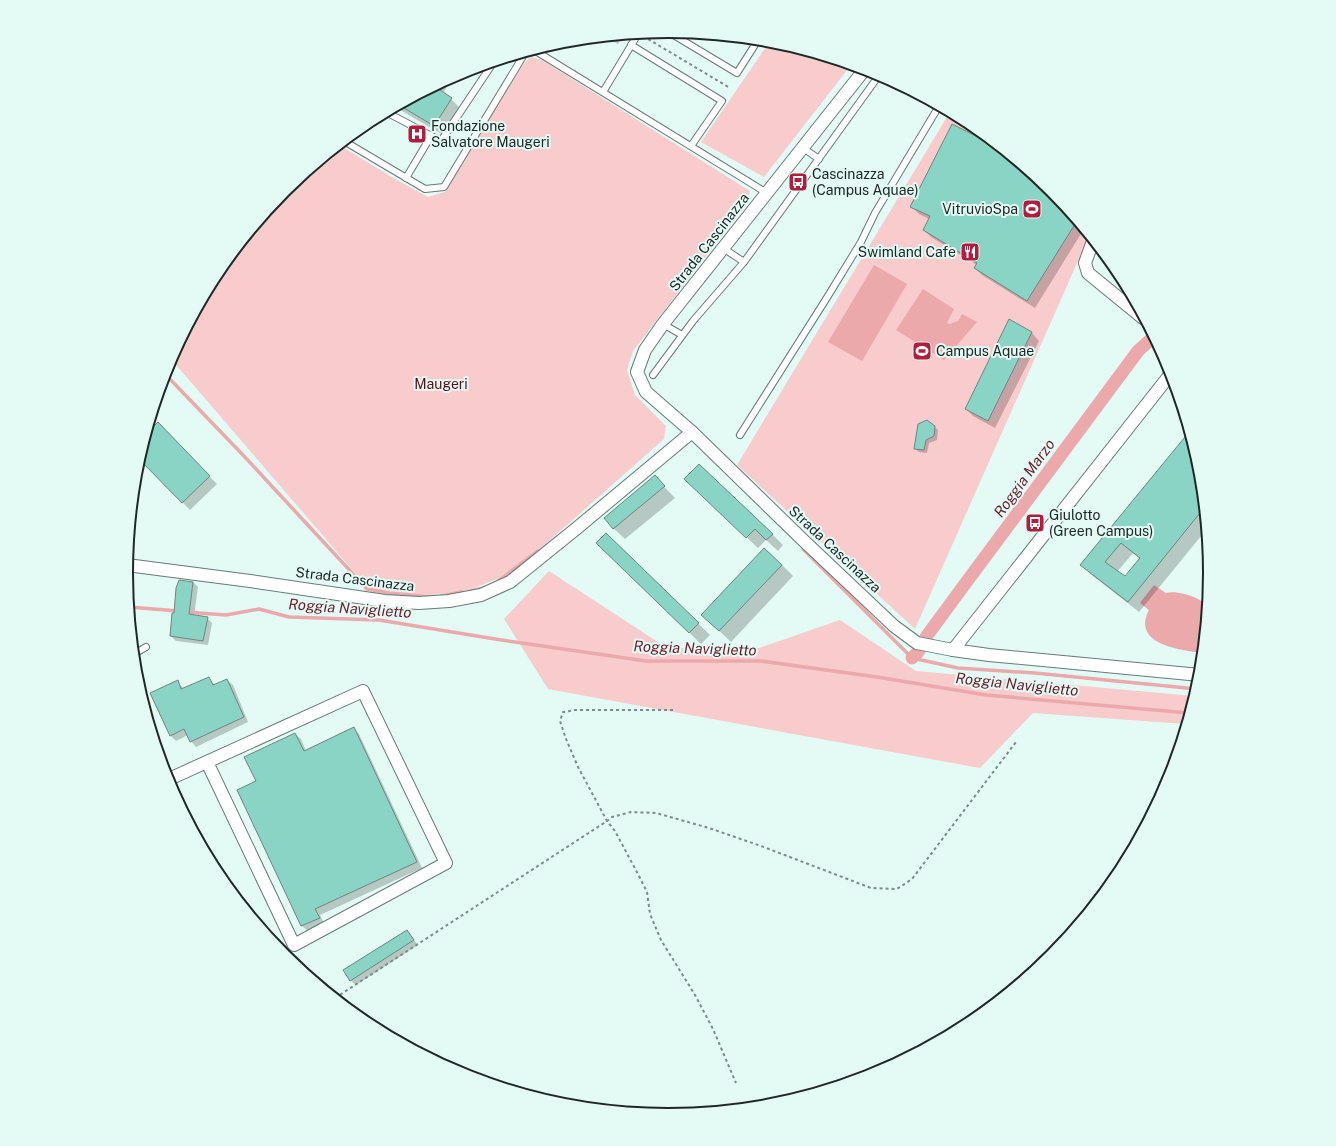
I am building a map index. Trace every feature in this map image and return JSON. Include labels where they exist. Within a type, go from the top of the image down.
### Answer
[{"type":"street","name":"Strada Cascinazza","points":[[861,74],[663,324],[645,350],[637,372],[646,392],[692,432],[894,626],[917,643],[989,655],[1193,674]]},
{"type":"street","points":[[1091,246],[1085,263],[1088,273],[1133,309]]},
{"type":"street","points":[[954,650],[1166,379]]},
{"type":"street","name":"Strada Cascinazza","points":[[133,566],[385,601],[449,601],[481,594],[510,582],[692,432]]},
{"type":"street","points":[[174,777],[363,691],[446,863],[294,945],[207,762]]},
{"type":"lane","points":[[679,38],[737,73],[755,45]]},
{"type":"lane","points":[[603,92],[635,39]]},
{"type":"lane","points":[[631,45],[722,101],[691,146]]},
{"type":"lane","points":[[540,54],[767,193]]},
{"type":"lane","points":[[349,144],[425,189],[444,187],[522,58]]},
{"type":"lane","points":[[392,115],[442,141],[489,69]]},
{"type":"lane","points":[[653,375],[693,321],[744,262],[876,80]]},
{"type":"lane","points":[[740,435],[861,242],[875,213],[936,110]]},
{"type":"lane","points":[[406,178],[431,136]]},
{"type":"lane","points":[[803,148],[819,158]]},
{"type":"lane","points":[[723,248],[744,262]]},
{"type":"lane","points":[[663,324],[682,335]]},
{"type":"lane","points":[[139,651],[146,647]]},
{"type":"path","points":[[648,39],[730,88]]},
{"type":"path","points":[[673,710],[575,710],[563,712],[560,721],[578,767],[607,821],[615,831],[647,892],[650,914],[661,940],[695,995],[713,1030],[736,1083]]},
{"type":"path","points":[[340,995],[607,821],[612,816],[631,812],[656,813],[709,828],[871,888],[897,889],[912,879],[1016,742]]},
{"type":"green space","points":[[766,47],[806,56],[848,69],[764,177],[701,142]]},
{"type":"green space","name":"Maugeri","points":[[531,57],[542,60],[750,191],[747,203],[633,351],[627,370],[635,395],[666,426],[664,439],[533,555],[497,579],[466,591],[432,595],[368,588],[176,364],[188,336],[223,276],[266,220],[315,171],[344,148],[428,197],[445,192],[523,64]]},
{"type":"green space","name":"Campus Aquae","points":[[947,117],[994,149],[1021,171],[1070,220],[1087,241],[915,629],[737,465]]},
{"type":"green space","points":[[549,571],[667,648],[759,648],[840,620],[916,671],[1189,696],[1181,724],[1033,713],[980,768],[548,689],[504,619]]},
{"type":"shaded area","points":[[874,265],[907,284],[862,361],[828,342]]},
{"type":"shaded area","points":[[923,289],[954,309],[947,323],[950,324],[958,321],[962,314],[977,322],[944,360],[896,330]]},
{"type":"shaded area","points":[[1154,585],[1166,593],[1182,593],[1202,602],[1197,652],[1171,647],[1152,638],[1147,631],[1145,621],[1149,610],[1140,603]]},
{"type":"building","points":[[439,89],[452,98],[434,126],[404,108]]},
{"type":"building","points":[[952,124],[976,136],[1021,171],[1074,225],[1027,301],[974,268],[977,263],[923,230],[930,216],[910,207]]},
{"type":"building","points":[[1009,319],[1032,332],[988,421],[965,409]]},
{"type":"building","points":[[927,420],[935,426],[934,436],[926,440],[924,450],[914,449],[918,424]]},
{"type":"building","points":[[158,422],[210,476],[182,503],[144,464],[154,426]]},
{"type":"building","points":[[1185,436],[1193,469],[1199,514],[1128,602],[1080,565]],"holes":[[[1121,543],[1140,558],[1125,576],[1105,562]]]},
{"type":"building","points":[[699,464],[773,534],[766,540],[755,529],[746,538],[684,479]]},
{"type":"building","points":[[655,475],[665,486],[613,529],[604,518]]},
{"type":"building","points":[[606,533],[699,623],[689,633],[596,543]]},
{"type":"building","points":[[764,548],[782,565],[719,631],[701,615]]},
{"type":"building","points":[[179,580],[193,582],[189,614],[208,617],[203,641],[170,636],[176,588]]},
{"type":"building","points":[[209,677],[213,685],[227,679],[244,717],[190,742],[184,729],[170,736],[150,693],[178,680],[181,689]]},
{"type":"building","points":[[354,727],[417,862],[315,909],[320,918],[301,926],[237,790],[256,781],[244,757],[295,733],[304,751]]},
{"type":"building","points":[[407,930],[414,940],[350,981],[343,970]]},
{"type":"waterway","name":"Roggia Marzo","points":[[926,637],[1138,351],[1149,341]]},
{"type":"waterway","points":[[170,379],[243,455],[367,589],[389,593],[431,597]]},
{"type":"waterway","points":[[803,549],[912,658],[958,668],[1035,673],[1190,688]]},
{"type":"waterway","points":[[498,581],[538,551]]},
{"type":"waterway","points":[[470,591],[484,588]]},
{"type":"waterway","points":[[441,596],[462,592]]},
{"type":"waterway","name":"Roggia Naviglietto","points":[[134,607],[178,611]]},
{"type":"waterway","name":"Roggia Naviglietto","points":[[185,612],[226,615],[259,609],[289,617],[379,620],[646,661],[761,661],[877,677],[986,695],[1185,713]]},
{"type":"waterway","name":"Roggia Marzo","points":[[912,658],[919,651]]},
{"type":"place","name":"Fondazione Salvatore Maugeri","points":[[417,134]]},
{"type":"place","name":"Cascinazza (Campus Aquae)","points":[[798,182]]},
{"type":"place","name":"VitruvioSpa","points":[[1032,209]]},
{"type":"place","name":"Swimland Cafe","points":[[970,252]]},
{"type":"place","name":"Campus Aquae","points":[[922,351]]},
{"type":"place","name":"Giulotto (Green Campus)","points":[[1035,523]]}]
